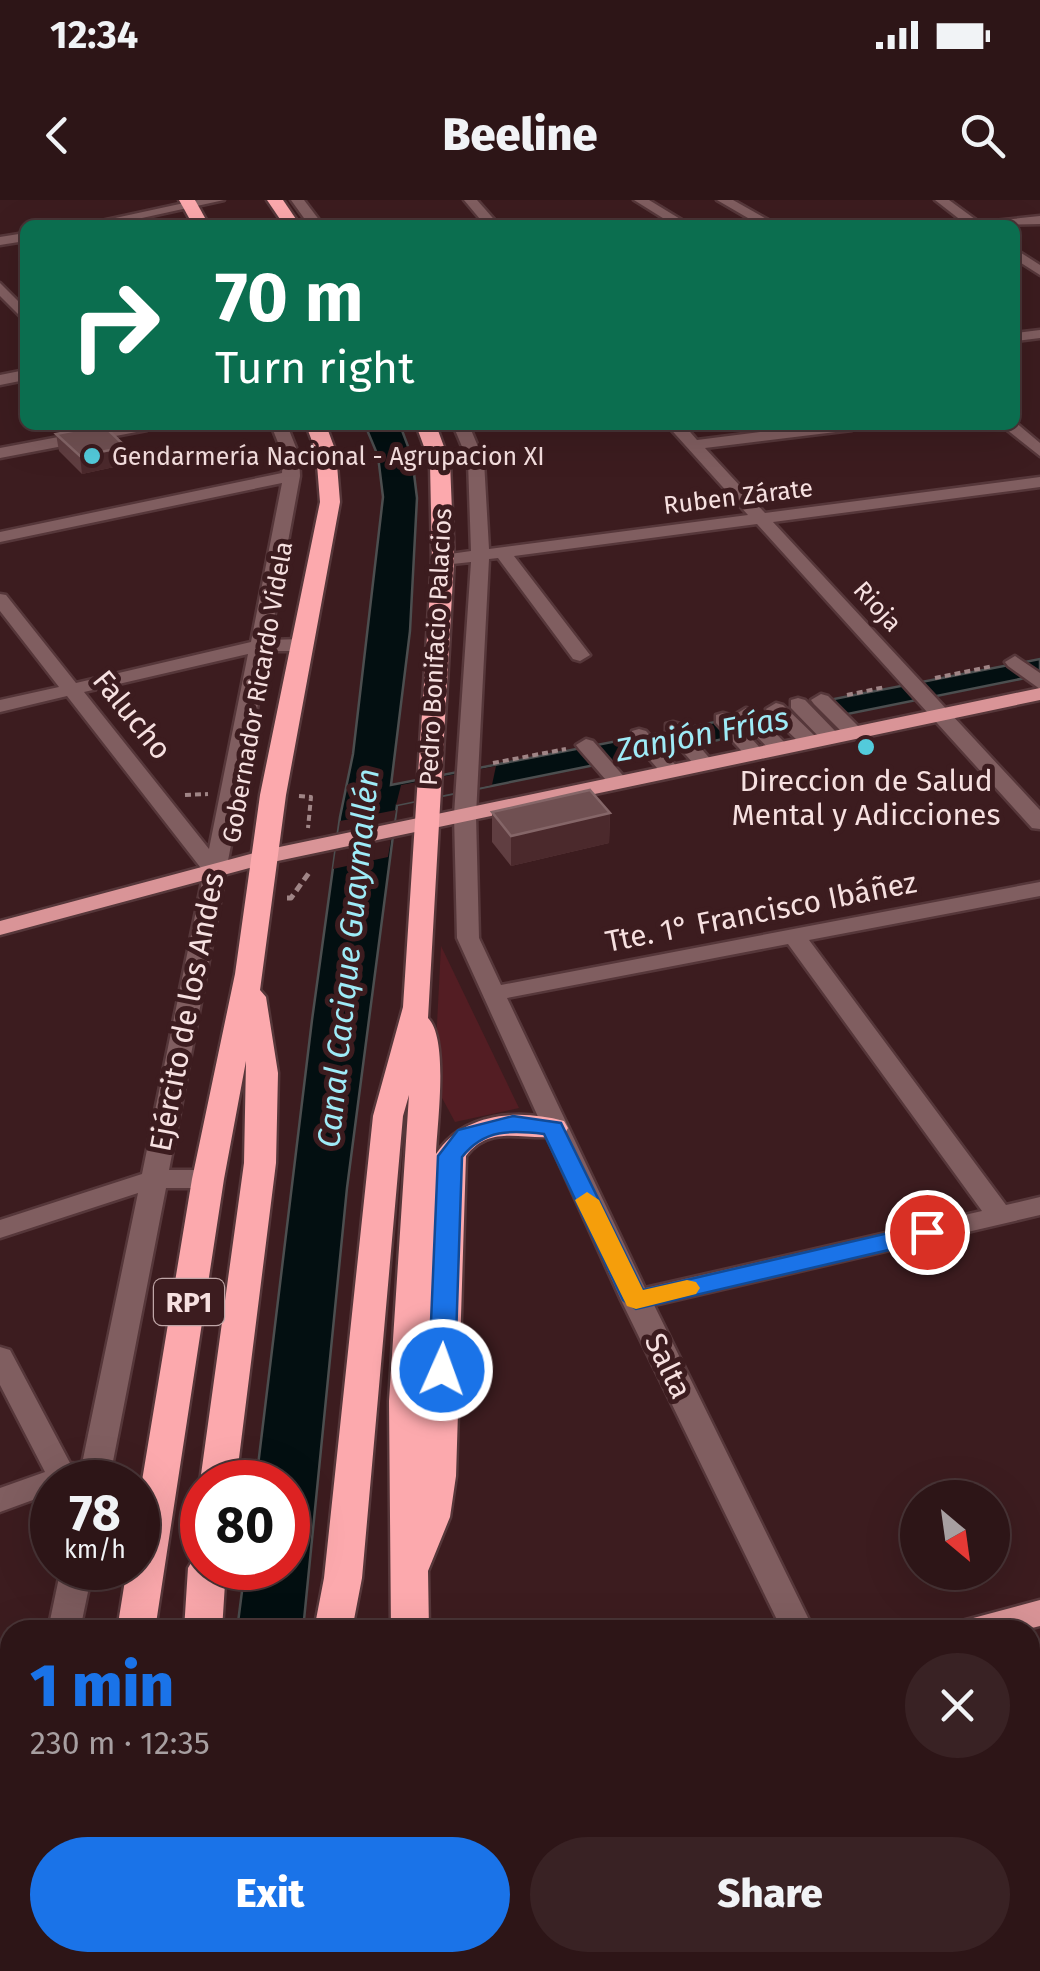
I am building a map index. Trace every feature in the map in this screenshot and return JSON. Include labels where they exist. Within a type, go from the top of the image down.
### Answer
[{"type":"highway","name":"Gobernador Ricardo Videla","points":[[138,1620],[208,1179],[249,974],[273,795],[330,502],[326,452],[318,430]]},
{"type":"highway","points":[[410,1620],[405,1442],[425,1075],[418,1007],[443,560],[440,463],[428,430]]},
{"type":"highway","name":"Gobernador Ricardo Videla","points":[[221,1460],[260,1163],[263,1073],[249,974]]},
{"type":"highway","points":[[335,1620],[345,1562],[388,1116],[418,1007]]},
{"type":"highway","points":[[411,1568],[430,1517],[438,1476],[450,1156],[466,1136],[490,1127],[513,1123],[553,1128]]},
{"type":"highway","points":[[203,1620],[205,1590]]},
{"type":"main road","points":[[0,928],[339,836],[392,830],[428,801],[465,815],[619,783],[756,754],[782,721],[854,733],[941,714],[1029,676]]},
{"type":"main road","points":[[1012,1620],[1040,1613]]},
{"type":"street","points":[[118,220],[218,200]]},
{"type":"street","points":[[297,200],[312,220]]},
{"type":"street","points":[[470,200],[488,220]]},
{"type":"street","points":[[640,200],[674,220]]},
{"type":"street","points":[[723,200],[761,220]]},
{"type":"street","points":[[942,200],[969,220]]},
{"type":"street","points":[[0,287],[12,302]]},
{"type":"street","points":[[0,453],[120,430]]},
{"type":"street","name":"Ejército de los Andes","points":[[88,1460],[154,1179],[292,476],[291,455],[281,430]]},
{"type":"street","name":"Pedro Bonifacio Palacios","points":[[463,430],[476,461],[480,555],[465,815]]},
{"type":"street","name":"Rioja","points":[[680,430],[1040,823]]},
{"type":"street","points":[[694,445],[812,430]]},
{"type":"street","points":[[1015,430],[1040,451]]},
{"type":"street","points":[[0,537],[292,476]]},
{"type":"street","name":"Ruben Zárate","points":[[443,560],[1040,482]]},
{"type":"street","points":[[502,552],[580,656]]},
{"type":"street","name":"Falucho","points":[[0,599],[214,870]]},
{"type":"street","points":[[0,706],[260,646],[300,645]]},
{"type":"street","points":[[678,735],[706,764]]},
{"type":"street","points":[[645,741],[671,772]]},
{"type":"street","points":[[592,751],[619,783]]},
{"type":"street","name":"Salta","points":[[465,815],[468,938],[553,1128],[793,1620]]},
{"type":"street","name":"Tte. 1° Francisco Ibáñez","points":[[493,994],[1040,889]]},
{"type":"street","points":[[794,936],[1000,1216]]},
{"type":"street","points":[[0,1229],[154,1179],[208,1179]]},
{"type":"street","points":[[636,1300],[1040,1206]]},
{"type":"street","points":[[0,1357],[74,1460]]},
{"type":"street","points":[[0,1500],[30,1491]]},
{"type":"street","points":[[66,1620],[72,1590]]},
{"type":"path","points":[[162,800],[182,795],[231,794]]},
{"type":"path","points":[[273,795],[311,797],[306,828],[339,836]]},
{"type":"path","points":[[261,898],[292,898],[313,866]]},
{"type":"shaded area","points":[[441,946],[519,1108],[455,1122],[434,1083]]},
{"type":"water","points":[[367,430],[402,430],[412,457],[417,498],[410,631],[391,785],[1040,659],[1040,675],[397,805],[347,1188],[310,1560],[310,1460],[259,1460],[312,1020],[340,817],[353,754],[383,497],[378,456]]},
{"type":"water","points":[[242,1590],[307,1590],[304,1620],[238,1620]]},
{"type":"pier","points":[[496,766],[492,785],[396,805],[401,785]]},
{"type":"pier","points":[[396,810],[388,857],[333,869],[340,821]]},
{"type":"building","points":[[108,430],[126,447],[80,456],[56,434]]},
{"type":"building","points":[[590,790],[610,813],[511,836],[492,812]]},
{"type":"slow traffic","points":[[587,1200],[636,1300],[687,1288]]},
{"type":"place","name":"Gendarmería Nacional - Agrupacion XI","points":[[92,456]]},
{"type":"place","name":"Direccion de Salud Mental y Adicciones","points":[[866,747]]},
{"type":"route","points":[[442,1370],[450,1156],[466,1136],[490,1127],[513,1123],[553,1128],[636,1300],[927,1232]]},
{"type":"water label","name":"Zanjón Frías","points":[[702,734]]},
{"type":"water label","name":"Canal Cacique Guaymallén","points":[[348,958]]}]
